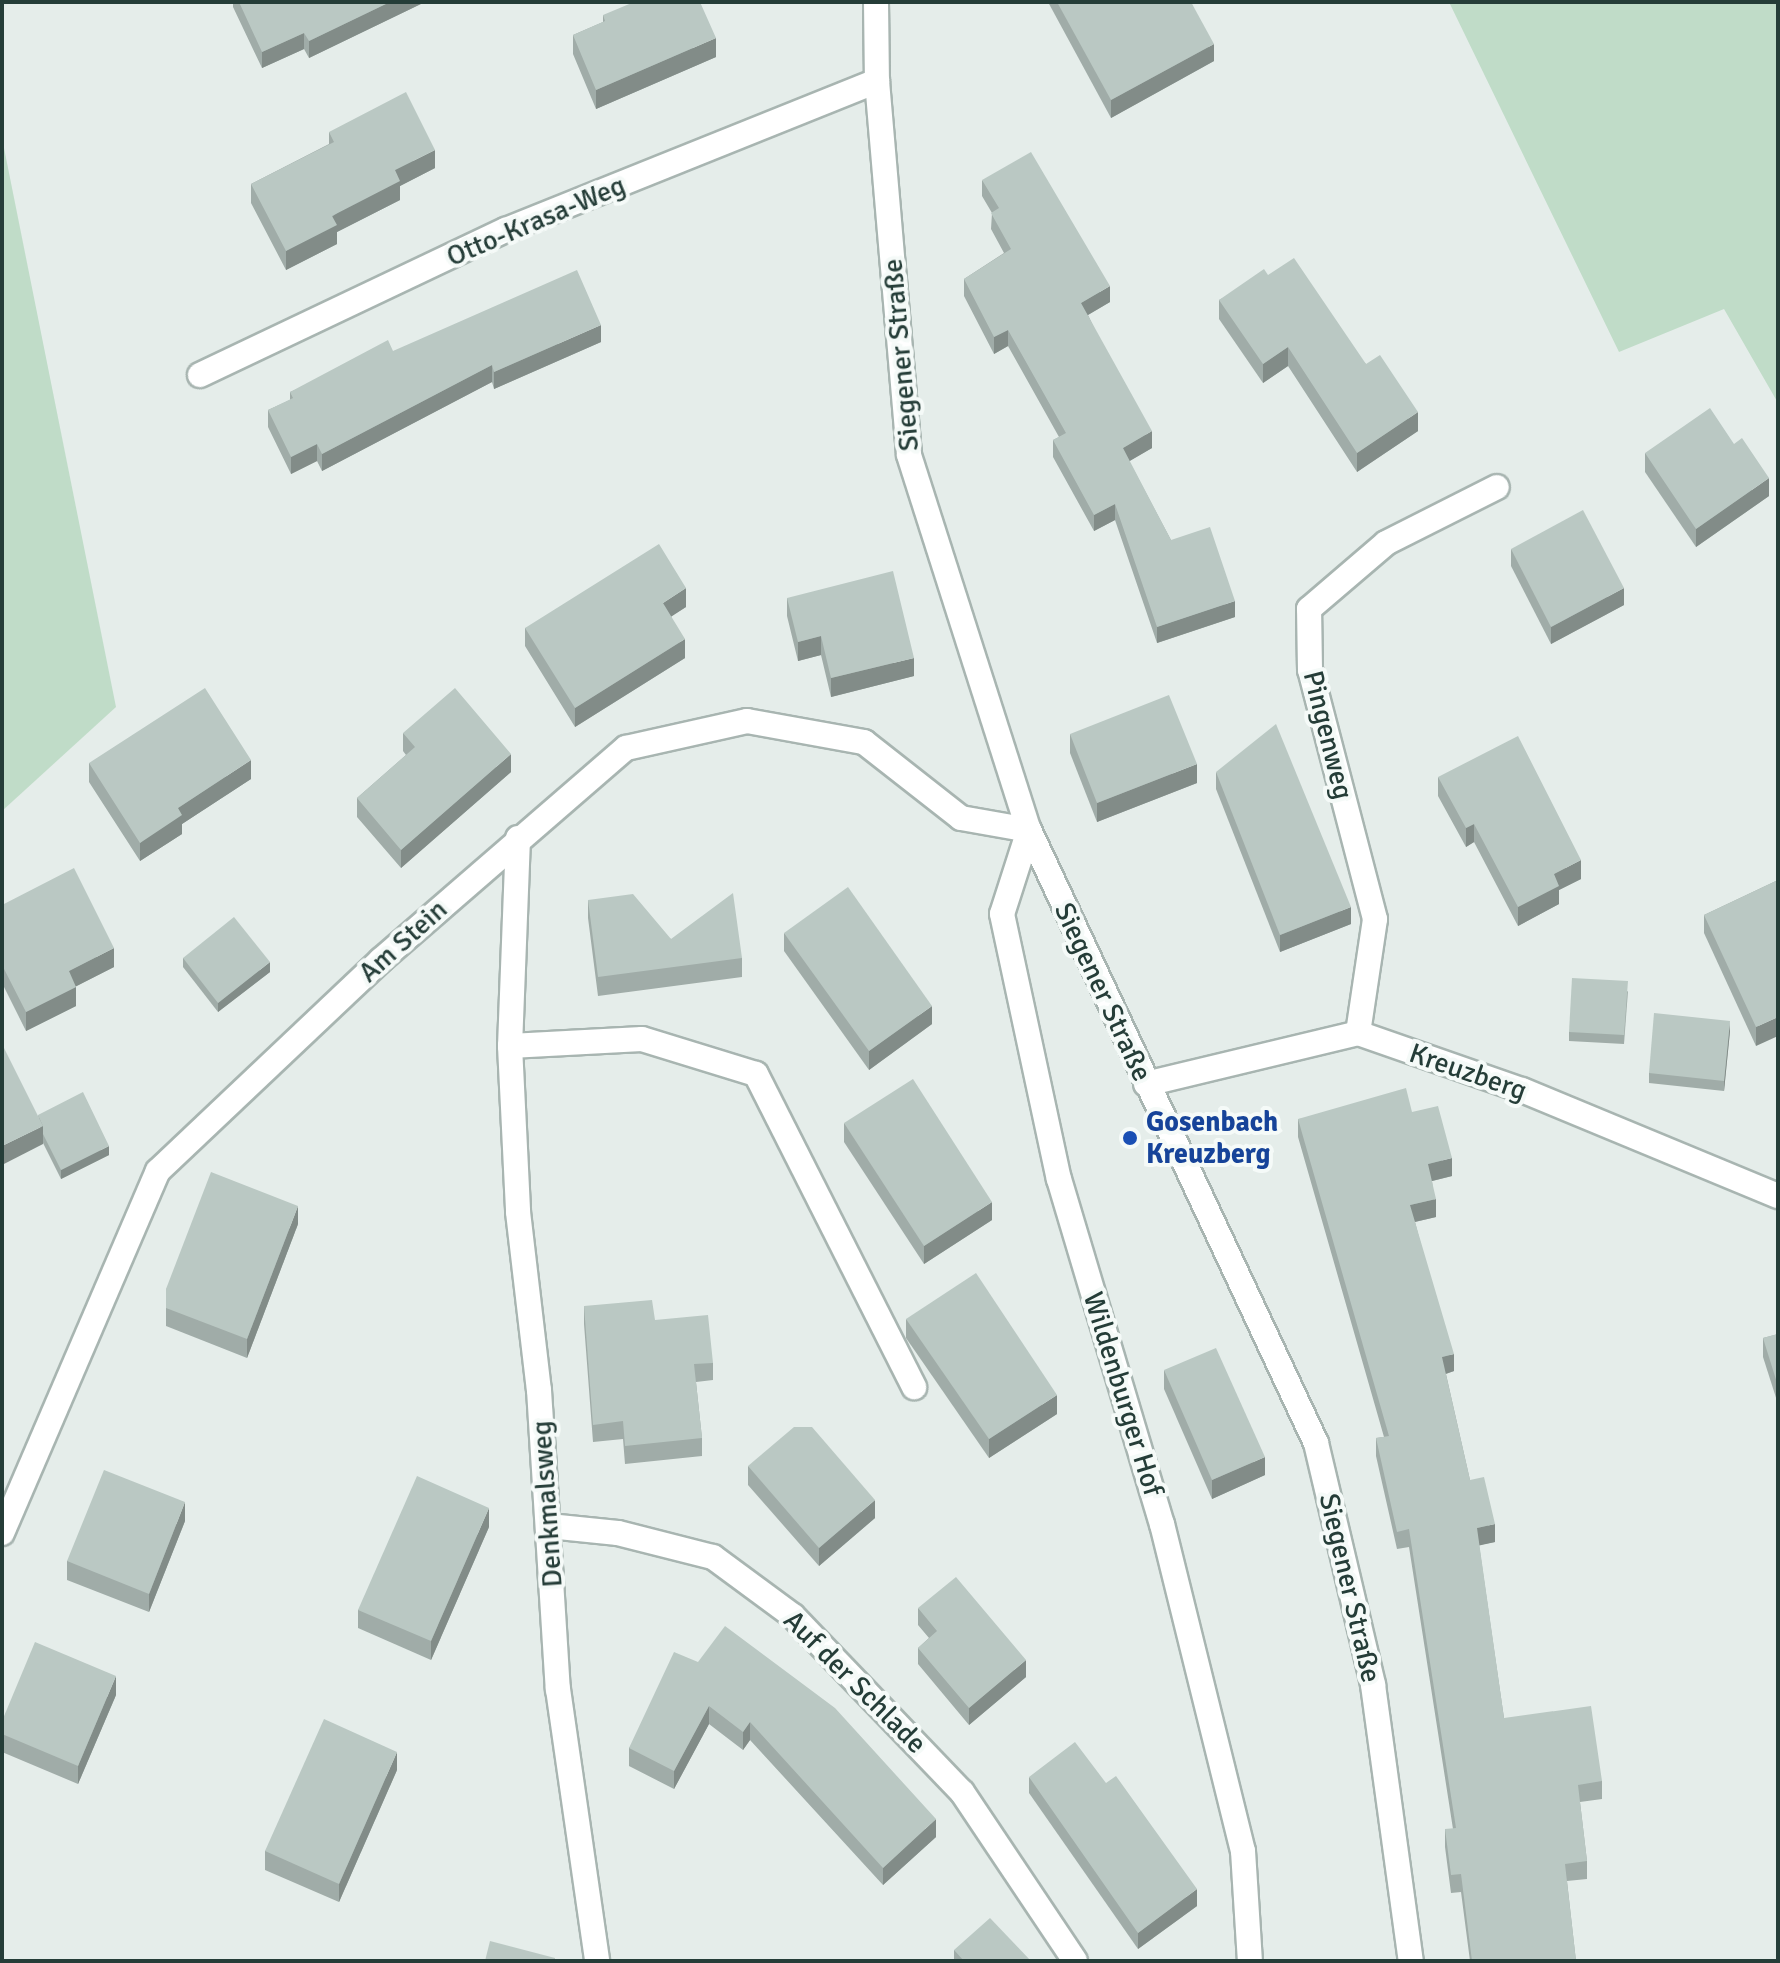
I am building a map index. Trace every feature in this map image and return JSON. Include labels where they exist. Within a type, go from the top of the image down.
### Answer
[{"type":"street","name":"Siegener Straße","points":[[876,2],[877,81],[909,455],[1029,830],[1316,1443],[1373,1685],[1411,1961]]},
{"type":"street","name":"Otto-Krasa-Weg","points":[[200,375],[506,230],[877,81]]},
{"type":"street","name":"Pingenweg","points":[[1358,1033],[1375,919],[1310,670],[1309,609],[1386,543],[1497,487]]},
{"type":"street","name":"Am Stein","points":[[2,1533],[158,1171],[518,838],[626,748],[747,721],[864,742],[961,818],[1029,830]]},
{"type":"street","name":"Wildenburger Hof","points":[[1029,830],[1002,914],[1059,1179],[1162,1524],[1243,1851],[1250,1961]]},
{"type":"street","name":"Denkmalsweg","points":[[518,838],[510,1046],[518,1212],[549,1526],[558,1689],[597,1961]]},
{"type":"street","points":[[1146,1084],[1358,1033]]},
{"type":"street","name":"Kreuzberg","points":[[1358,1033],[1522,1090],[1778,1196]]},
{"type":"street","points":[[510,1046],[642,1039],[756,1074],[914,1387]]},
{"type":"street","name":"Auf der Schlade","points":[[549,1526],[618,1533],[713,1557],[793,1616],[962,1792],[1075,1961]]},
{"type":"green space","points":[[1449,2],[1778,2],[1778,403],[1724,309],[1619,352]]},
{"type":"green space","points":[[2,138],[116,707],[2,811]]},
{"type":"building","points":[[239,2],[390,2],[309,41],[304,33],[262,52]]},
{"type":"building","points":[[634,2],[700,2],[716,38],[596,90],[573,35],[605,21],[603,15]]},
{"type":"building","points":[[1057,2],[1191,2],[1214,44],[1111,100]]},
{"type":"building","points":[[406,92],[435,150],[395,170],[400,181],[332,216],[337,225],[286,251],[251,184],[334,142],[329,132]]},
{"type":"building","points":[[1031,152],[1110,286],[1081,303],[1152,431],[1123,448],[1171,540],[1210,527],[1235,601],[1157,627],[1115,504],[1094,515],[1053,440],[1066,433],[1008,330],[994,337],[964,279],[1011,249],[991,213],[999,208],[982,180]]},
{"type":"building","points":[[1294,258],[1366,364],[1380,355],[1418,412],[1357,453],[1288,347],[1263,364],[1219,300],[1264,269],[1268,275]]},
{"type":"building","points":[[577,270],[601,325],[494,372],[492,365],[322,454],[317,444],[291,457],[268,410],[293,398],[290,392],[388,340],[393,351]]},
{"type":"building","points":[[1710,408],[1734,444],[1742,438],[1769,478],[1696,529],[1645,453]]},
{"type":"building","points":[[1583,510],[1624,588],[1551,627],[1511,549]]},
{"type":"building","points":[[659,544],[686,588],[663,603],[685,639],[575,708],[525,628]]},
{"type":"building","points":[[893,571],[914,658],[831,678],[821,636],[798,642],[787,598]]},
{"type":"building","points":[[205,688],[251,760],[178,808],[182,815],[140,843],[89,763]]},
{"type":"building","points":[[455,688],[511,754],[401,850],[357,798],[415,747],[403,733]]},
{"type":"building","points":[[1169,695],[1197,764],[1097,803],[1070,734]]},
{"type":"building","points":[[1276,724],[1351,907],[1280,935],[1216,772]]},
{"type":"building","points":[[1518,736],[1581,860],[1554,874],[1559,886],[1518,907],[1474,824],[1466,828],[1438,777]]},
{"type":"building","points":[[74,868],[114,948],[69,971],[76,987],[26,1012],[2,965],[2,905]]},
{"type":"building","points":[[1778,880],[1778,1017],[1756,1027],[1704,915]]},
{"type":"building","points":[[848,887],[932,1006],[869,1051],[784,933]]},
{"type":"building","points":[[733,893],[742,958],[598,977],[588,900],[633,894],[671,939]]},
{"type":"building","points":[[234,917],[270,962],[218,1003],[183,958]]},
{"type":"building","points":[[1572,978],[1628,981],[1624,1035],[1569,1032]]},
{"type":"building","points":[[1654,1013],[1730,1021],[1724,1081],[1649,1073]]},
{"type":"building","points":[[2,1044],[43,1126],[2,1146]]},
{"type":"building","points":[[913,1079],[992,1202],[924,1246],[844,1123]]},
{"type":"building","points":[[1406,1088],[1412,1112],[1438,1106],[1452,1158],[1428,1164],[1436,1199],[1410,1205],[1454,1354],[1442,1357],[1470,1480],[1484,1477],[1495,1524],[1477,1528],[1504,1718],[1591,1706],[1602,1781],[1578,1785],[1587,1861],[1565,1864],[1576,1961],[1472,1961],[1461,1874],[1451,1875],[1445,1829],[1456,1828],[1409,1529],[1397,1532],[1376,1438],[1389,1436],[1298,1119]]},
{"type":"building","points":[[83,1092],[109,1146],[61,1170],[43,1134],[38,1115]]},
{"type":"building","points":[[211,1172],[298,1206],[247,1339],[166,1308],[166,1289]]},
{"type":"building","points":[[976,1273],[1057,1395],[989,1439],[906,1319]]},
{"type":"building","points":[[652,1300],[655,1320],[708,1315],[713,1363],[694,1364],[702,1438],[625,1446],[623,1421],[593,1425],[584,1306]]},
{"type":"building","points":[[1778,1334],[1778,1386],[1763,1338]]},
{"type":"building","points":[[1216,1348],[1265,1457],[1212,1480],[1164,1370]]},
{"type":"building","points":[[794,1427],[812,1427],[875,1500],[819,1548],[748,1466]]},
{"type":"building","points":[[104,1470],[185,1502],[149,1594],[67,1561]]},
{"type":"building","points":[[417,1476],[489,1508],[431,1641],[358,1610]]},
{"type":"building","points":[[956,1577],[1026,1660],[969,1708],[918,1648],[937,1631],[918,1608]]},
{"type":"building","points":[[725,1626],[835,1708],[936,1819],[883,1868],[750,1722],[743,1732],[709,1706],[674,1771],[629,1748],[674,1652],[698,1662]]},
{"type":"building","points":[[35,1642],[116,1676],[78,1766],[2,1734],[2,1721]]},
{"type":"building","points":[[324,1719],[397,1752],[339,1884],[265,1851]]},
{"type":"building","points":[[1075,1742],[1106,1783],[1116,1776],[1197,1889],[1138,1933],[1029,1777]]},
{"type":"building","points":[[990,1918],[1031,1961],[964,1961],[954,1950]]},
{"type":"building","points":[[490,1941],[555,1958],[555,1961],[485,1961]]},
{"type":"place","name":"Gosenbach Kreuzberg","points":[[1130,1138]]}]
